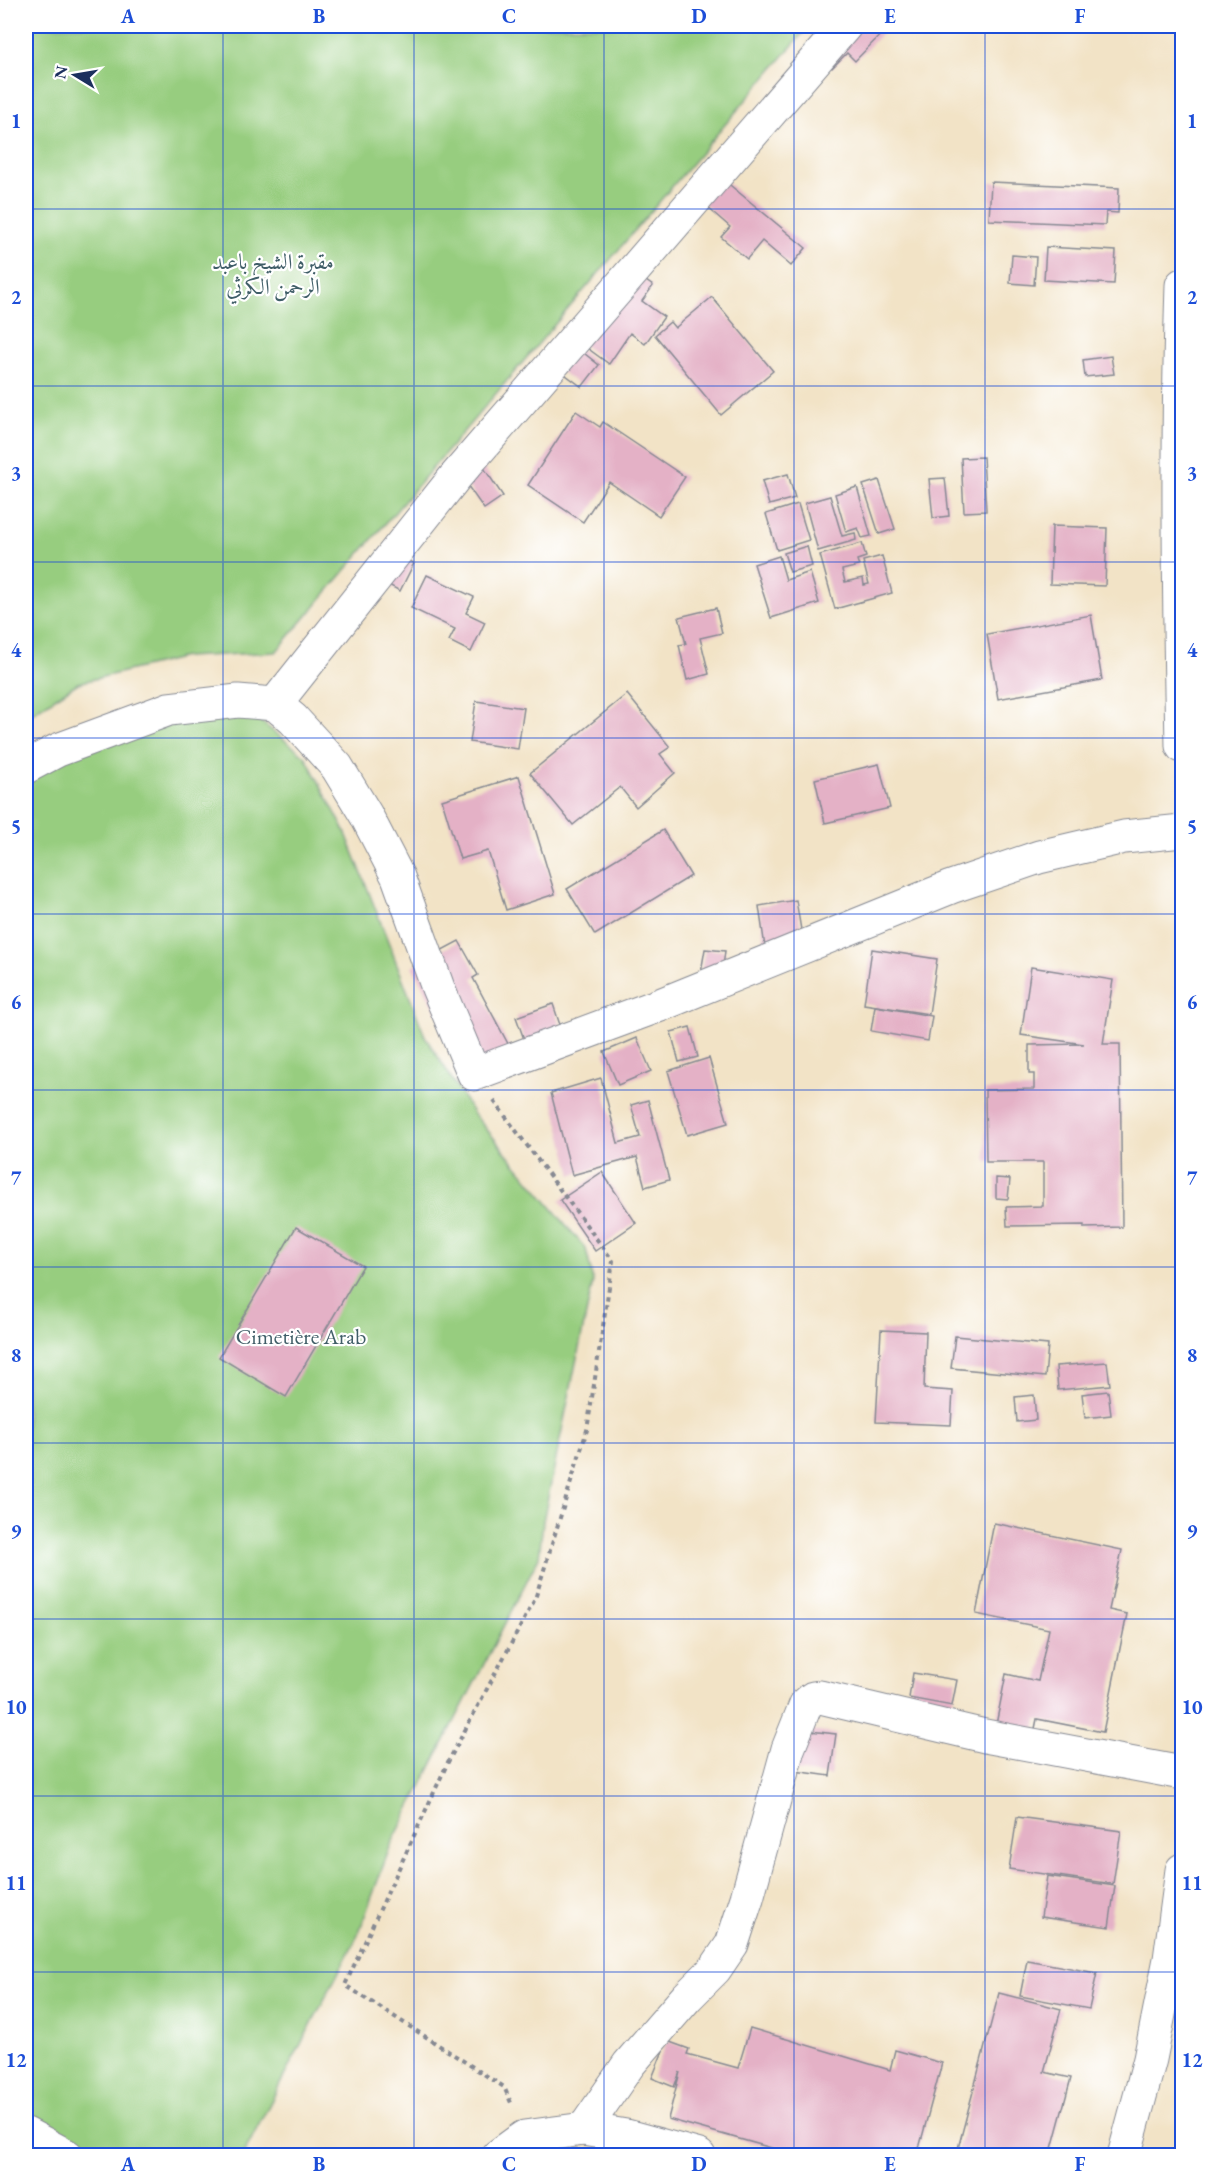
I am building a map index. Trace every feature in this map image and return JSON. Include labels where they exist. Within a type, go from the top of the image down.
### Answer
[{"type":"street","points":[[274,704],[456,476],[845,26]]},
{"type":"street","points":[[1182,285],[1178,396],[1178,563],[1182,746]]},
{"type":"street","points":[[26,767],[58,750],[169,709],[238,701],[274,704],[293,719],[336,767],[366,815],[398,877],[438,988],[474,1074],[660,1005],[951,888],[1039,857],[1124,837],[1182,831]]},
{"type":"street","points":[[584,2129],[629,2064],[687,1997],[715,1969],[732,1944],[788,1749],[801,1714],[806,1704],[813,1698],[820,1697],[985,1736],[1182,1773]]},
{"type":"street","points":[[1124,2156],[1150,2059],[1170,1959],[1182,1870]]},
{"type":"street","points":[[498,2156],[524,2137],[584,2129],[626,2136],[699,2156]]},
{"type":"street","points":[[26,2134],[67,2156]]},
{"type":"path","points":[[474,1074],[613,1261],[587,1430],[535,1599],[448,1762],[345,1985],[504,2086],[524,2137]]},
{"type":"green space","name":"مقبرة الشيخ باعبد الرحمن الكرثي","points":[[26,26],[809,26],[276,652],[185,657],[78,683],[26,717]]},
{"type":"green space","name":"Cimetière Arab","points":[[238,704],[305,756],[345,831],[425,1036],[473,1113],[586,1249],[593,1281],[543,1521],[539,1557],[390,1847],[358,1935],[243,2155],[108,2155],[30,2116],[26,2125],[26,770]]},
{"type":"building","points":[[839,26],[889,26],[855,61],[847,53],[832,68],[815,52]]},
{"type":"building","points":[[719,176],[806,248],[791,266],[762,241],[747,259],[721,237],[730,227],[699,200]]},
{"type":"building","points":[[991,182],[1119,188],[1118,213],[1106,212],[1105,225],[989,220]]},
{"type":"building","points":[[1046,247],[1116,251],[1114,284],[1044,280]]},
{"type":"building","points":[[1012,255],[1036,257],[1034,285],[1010,283]]},
{"type":"building","points":[[626,267],[653,286],[642,301],[664,317],[645,344],[630,333],[609,364],[575,339]]},
{"type":"building","points":[[712,297],[773,371],[721,415],[655,335],[670,322],[675,328]]},
{"type":"building","points":[[571,343],[599,365],[582,387],[554,366]]},
{"type":"building","points":[[1111,356],[1114,374],[1085,377],[1083,360]]},
{"type":"building","points":[[576,411],[600,427],[603,422],[685,477],[659,516],[609,482],[583,522],[528,485]]},
{"type":"building","points":[[983,457],[986,511],[964,512],[961,458]]},
{"type":"building","points":[[484,468],[503,496],[484,509],[465,482]]},
{"type":"building","points":[[788,474],[795,498],[769,505],[762,481]]},
{"type":"building","points":[[945,478],[949,516],[933,518],[929,479]]},
{"type":"building","points":[[879,480],[895,529],[879,534],[863,485]]},
{"type":"building","points":[[857,487],[871,536],[862,538],[858,528],[846,532],[835,494]]},
{"type":"building","points":[[830,496],[842,536],[855,533],[856,540],[818,551],[805,503]]},
{"type":"building","points":[[798,504],[809,540],[777,550],[766,514]]},
{"type":"building","points":[[1052,526],[1107,528],[1105,586],[1050,584]]},
{"type":"building","points":[[862,543],[866,557],[857,560],[859,566],[842,570],[845,582],[863,578],[864,585],[869,584],[863,561],[882,556],[892,593],[835,609],[820,555]]},
{"type":"building","points":[[807,546],[812,566],[790,572],[784,553]]},
{"type":"building","points":[[396,554],[414,563],[400,591],[381,581]]},
{"type":"building","points":[[779,556],[786,580],[810,572],[819,603],[771,618],[754,564]]},
{"type":"building","points":[[427,575],[474,597],[466,613],[485,622],[471,652],[449,641],[455,629],[411,608]]},
{"type":"building","points":[[716,608],[722,633],[700,638],[709,674],[687,680],[679,645],[686,644],[679,617]]},
{"type":"building","points":[[1091,615],[1102,680],[998,699],[987,634]]},
{"type":"building","points":[[627,694],[670,747],[660,754],[675,773],[636,807],[620,787],[573,825],[530,773]]},
{"type":"building","points":[[476,701],[524,708],[518,749],[470,742]]},
{"type":"building","points":[[879,764],[890,808],[825,823],[815,779]]},
{"type":"building","points":[[519,776],[555,894],[506,910],[488,851],[460,859],[442,800]]},
{"type":"building","points":[[663,830],[691,876],[595,935],[567,889]]},
{"type":"building","points":[[796,900],[804,948],[766,954],[759,906]]},
{"type":"building","points":[[459,941],[478,975],[473,978],[514,1055],[472,1078],[412,966]]},
{"type":"building","points":[[705,949],[725,951],[722,974],[701,972]]},
{"type":"building","points":[[872,949],[937,959],[929,1014],[864,1004]]},
{"type":"building","points":[[1031,967],[1113,980],[1103,1044],[1120,1044],[1122,1227],[1007,1226],[1006,1207],[1043,1206],[1043,1162],[986,1162],[985,1090],[1034,1089],[1034,1074],[1029,1074],[1029,1045],[1084,1044],[1021,1035]]},
{"type":"building","points":[[553,1004],[565,1040],[529,1053],[516,1017]]},
{"type":"building","points":[[875,1006],[932,1016],[928,1041],[871,1031]]},
{"type":"building","points":[[690,1027],[698,1057],[679,1062],[671,1032]]},
{"type":"building","points":[[637,1038],[651,1071],[618,1085],[604,1052]]},
{"type":"building","points":[[709,1058],[728,1123],[687,1135],[668,1071]]},
{"type":"building","points":[[601,1078],[618,1143],[640,1137],[631,1105],[648,1100],[669,1180],[645,1187],[637,1157],[572,1175],[551,1093]]},
{"type":"building","points":[[602,1172],[636,1223],[595,1251],[560,1200]]},
{"type":"building","points":[[996,1178],[1010,1179],[1008,1199],[996,1198]]},
{"type":"building","points":[[296,1227],[363,1266],[286,1397],[219,1357]]},
{"type":"building","points":[[881,1330],[926,1332],[924,1389],[953,1391],[951,1425],[876,1422]]},
{"type":"building","points":[[955,1336],[1048,1345],[1045,1377],[951,1368]]},
{"type":"building","points":[[1107,1362],[1110,1385],[1058,1390],[1056,1366]]},
{"type":"building","points":[[1108,1391],[1111,1415],[1085,1418],[1082,1394]]},
{"type":"building","points":[[1034,1395],[1036,1420],[1017,1422],[1015,1397]]},
{"type":"building","points":[[994,1523],[1122,1550],[1109,1610],[1127,1614],[1103,1732],[1037,1719],[1030,1753],[992,1745],[1006,1674],[1038,1681],[1049,1629],[976,1614]]},
{"type":"building","points":[[913,1673],[957,1680],[952,1706],[909,1698]]},
{"type":"building","points":[[801,1730],[836,1734],[830,1776],[795,1771]]},
{"type":"building","points":[[1017,1817],[1121,1831],[1113,1884],[1009,1869]]},
{"type":"building","points":[[1047,1876],[1115,1886],[1109,1927],[1041,1917]]},
{"type":"building","points":[[1027,1960],[1097,1973],[1089,2009],[1020,1996]]},
{"type":"building","points":[[999,1993],[1061,2009],[1044,2072],[1071,2078],[1050,2156],[956,2156]]},
{"type":"building","points":[[750,2028],[890,2070],[895,2050],[942,2063],[917,2156],[800,2156],[668,2119],[680,2072],[674,2087],[652,2078],[667,2041],[689,2049],[687,2054],[738,2068]]}]
